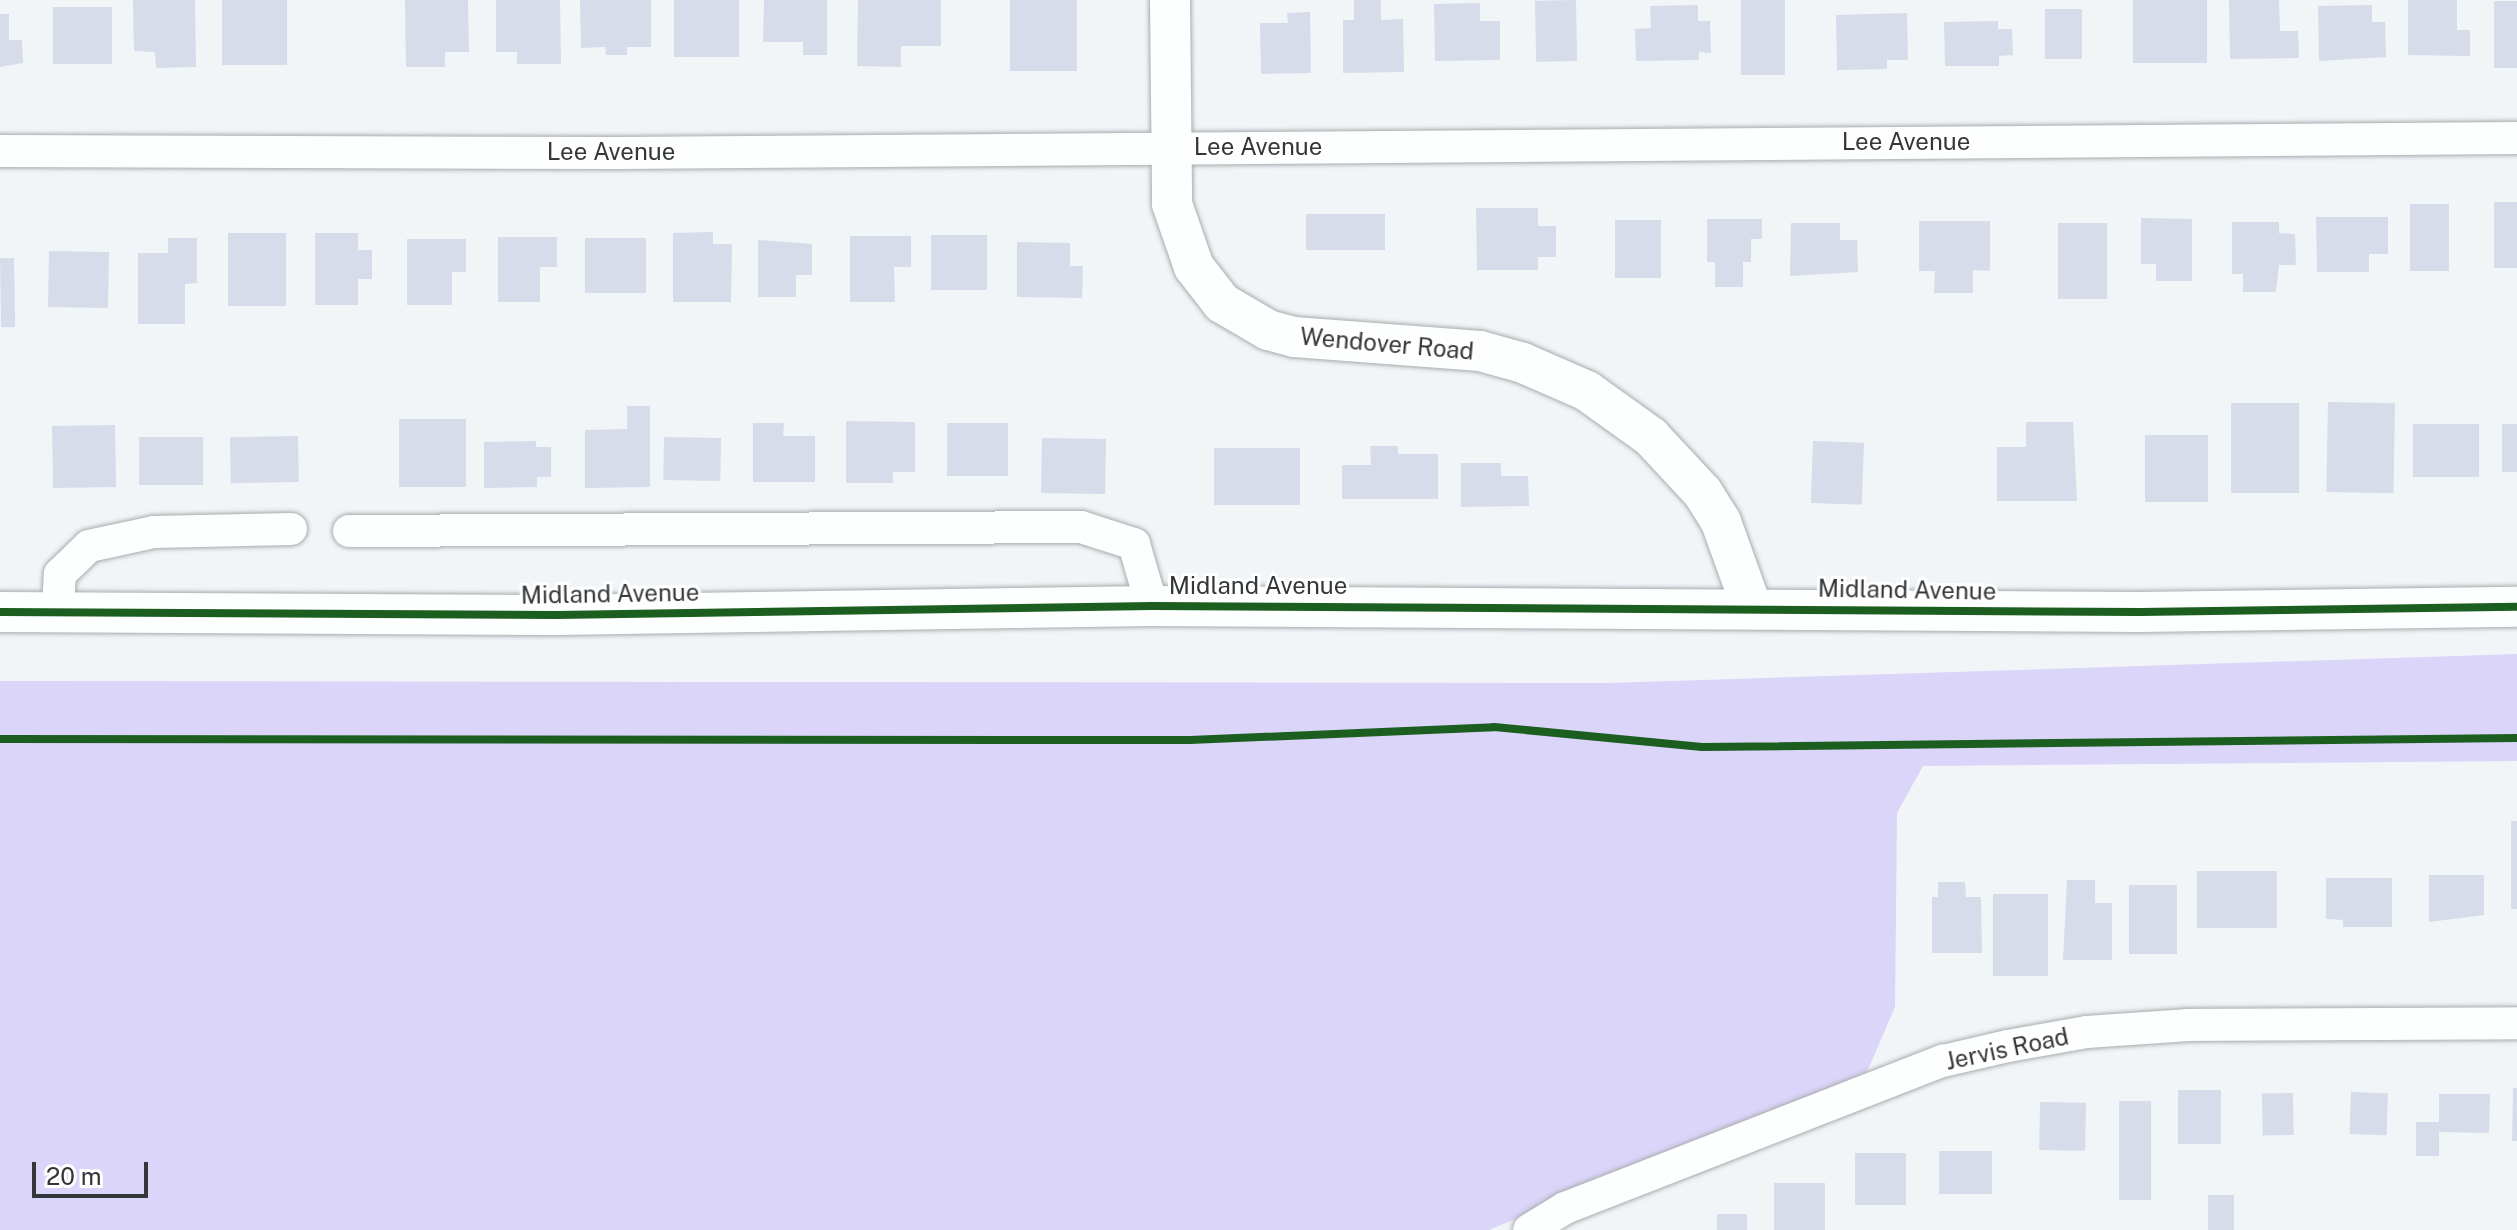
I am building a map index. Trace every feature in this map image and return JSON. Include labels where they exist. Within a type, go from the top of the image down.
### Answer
[{"type":"street","name":"Wendover Road","points":[[1170,0],[1171,148],[1178,228],[1194,267],[1222,303],[1268,330],[1294,337],[1452,347],[1503,357],[1597,397],[1651,437],[1703,493],[1721,522],[1752,608]]},
{"type":"street","name":"Lee Avenue","points":[[0,151],[1171,148],[2517,138]]},
{"type":"street","points":[[349,531],[1081,527],[1134,544],[1152,606]]},
{"type":"street","points":[[58,609],[60,574],[89,546],[154,532],[291,529]]},
{"type":"street","name":"Midland Avenue","points":[[0,612],[58,609],[556,615],[1152,606],[2140,612],[2517,607]]},
{"type":"street","name":"Jervis Road","points":[[1529,1230],[1565,1208],[1943,1061],[2008,1046],[2087,1032],[2189,1025],[2517,1023]]},
{"type":"shaded area","points":[[2517,654],[2517,761],[1923,766],[1897,813],[1895,1007],[1867,1072],[1489,1230],[0,1230],[0,681],[1609,683]]},
{"type":"building","points":[[133,0],[195,0],[196,67],[156,68],[155,52],[134,51]]},
{"type":"building","points":[[222,0],[287,0],[287,65],[222,65]]},
{"type":"building","points":[[405,0],[468,0],[469,52],[445,52],[445,67],[406,67]]},
{"type":"building","points":[[496,0],[560,0],[561,64],[517,64],[517,52],[496,52]]},
{"type":"building","points":[[580,0],[651,0],[651,47],[627,47],[627,55],[606,55],[605,47],[581,48]]},
{"type":"building","points":[[674,0],[739,0],[739,57],[674,57]]},
{"type":"building","points":[[764,0],[827,0],[827,55],[803,55],[803,42],[763,42]]},
{"type":"building","points":[[858,0],[941,0],[941,46],[901,46],[901,67],[857,66]]},
{"type":"building","points":[[1010,0],[1077,0],[1077,71],[1010,71]]},
{"type":"building","points":[[1354,0],[1381,0],[1381,20],[1403,19],[1404,72],[1343,73],[1343,20],[1354,20]]},
{"type":"building","points":[[1576,0],[1577,61],[1536,62],[1535,1]]},
{"type":"building","points":[[1741,0],[1785,0],[1785,75],[1741,75]]},
{"type":"building","points":[[2133,0],[2207,0],[2207,63],[2133,63]]},
{"type":"building","points":[[2229,0],[2279,0],[2280,31],[2298,31],[2299,58],[2230,59]]},
{"type":"building","points":[[2408,0],[2457,0],[2457,30],[2470,30],[2470,56],[2408,55]]},
{"type":"building","points":[[2494,1],[2517,1],[2517,68],[2494,68]]},
{"type":"building","points":[[1480,3],[1480,21],[1500,21],[1500,60],[1435,61],[1434,4]]},
{"type":"building","points":[[1698,5],[1698,21],[1710,21],[1711,53],[1699,52],[1699,60],[1636,61],[1635,29],[1651,28],[1650,6]]},
{"type":"building","points":[[2372,5],[2372,22],[2385,22],[2386,57],[2319,61],[2318,6]]},
{"type":"building","points":[[53,7],[112,7],[112,64],[53,64]]},
{"type":"building","points":[[2045,9],[2082,9],[2082,59],[2045,59]]},
{"type":"building","points":[[1310,12],[1311,73],[1261,74],[1260,23],[1288,23],[1287,13]]},
{"type":"building","points":[[1907,13],[1908,60],[1887,60],[1887,69],[1837,70],[1836,15]]},
{"type":"building","points":[[0,14],[9,14],[9,40],[22,40],[23,63],[0,67]]},
{"type":"building","points":[[1998,21],[1998,29],[2012,29],[2013,55],[1999,56],[1999,66],[1945,66],[1944,22]]},
{"type":"building","points":[[2494,202],[2517,202],[2517,268],[2494,268]]},
{"type":"building","points":[[2410,204],[2449,204],[2449,271],[2410,271]]},
{"type":"building","points":[[1476,208],[1538,208],[1538,226],[1556,226],[1556,257],[1538,257],[1538,270],[1477,270]]},
{"type":"building","points":[[1306,214],[1385,214],[1385,250],[1306,250]]},
{"type":"building","points":[[2316,217],[2388,217],[2388,254],[2369,254],[2369,272],[2317,272]]},
{"type":"building","points":[[2141,218],[2192,219],[2192,281],[2156,281],[2156,264],[2141,264]]},
{"type":"building","points":[[1707,219],[1762,219],[1762,239],[1751,239],[1751,262],[1743,262],[1743,287],[1715,287],[1715,262],[1707,262]]},
{"type":"building","points":[[1615,220],[1661,220],[1661,278],[1615,278]]},
{"type":"building","points":[[1919,221],[1990,221],[1990,271],[1973,270],[1973,293],[1934,293],[1935,271],[1919,271]]},
{"type":"building","points":[[2232,222],[2279,222],[2279,233],[2295,234],[2296,265],[2279,265],[2276,292],[2243,292],[2243,274],[2232,274]]},
{"type":"building","points":[[1791,223],[1840,223],[1840,240],[1857,240],[1858,272],[1790,276]]},
{"type":"building","points":[[2058,223],[2107,223],[2107,299],[2058,299]]},
{"type":"building","points":[[713,232],[713,244],[732,244],[731,302],[673,302],[673,233]]},
{"type":"building","points":[[228,233],[286,233],[286,306],[228,306]]},
{"type":"building","points":[[315,233],[358,233],[358,250],[372,250],[372,279],[358,279],[358,305],[315,305]]},
{"type":"building","points":[[931,235],[987,235],[987,290],[931,290]]},
{"type":"building","points":[[850,236],[911,236],[911,267],[894,267],[895,302],[850,302]]},
{"type":"building","points":[[498,237],[557,237],[557,267],[540,267],[540,302],[498,302]]},
{"type":"building","points":[[168,238],[197,238],[197,283],[185,284],[185,324],[138,324],[138,253],[168,253]]},
{"type":"building","points":[[585,238],[646,238],[646,293],[585,293]]},
{"type":"building","points":[[407,239],[466,239],[466,272],[452,272],[452,305],[407,305]]},
{"type":"building","points":[[758,240],[812,244],[812,275],[796,275],[796,297],[758,297]]},
{"type":"building","points":[[1017,242],[1070,243],[1070,266],[1083,266],[1082,298],[1017,297]]},
{"type":"building","points":[[49,251],[109,252],[108,308],[48,307]]},
{"type":"building","points":[[0,258],[14,258],[15,327],[1,327]]},
{"type":"building","points":[[2328,402],[2395,403],[2393,493],[2326,492]]},
{"type":"building","points":[[2231,403],[2299,403],[2299,493],[2231,493]]},
{"type":"building","points":[[627,406],[650,406],[650,487],[585,488],[585,430],[627,429]]},
{"type":"building","points":[[399,419],[466,419],[466,487],[399,487]]},
{"type":"building","points":[[846,421],[915,422],[915,472],[893,472],[893,483],[846,483]]},
{"type":"building","points":[[2026,422],[2073,422],[2077,501],[1997,501],[1997,447],[2026,447]]},
{"type":"building","points":[[753,423],[784,423],[783,436],[815,436],[815,482],[753,482]]},
{"type":"building","points":[[947,423],[1008,423],[1008,476],[947,476]]},
{"type":"building","points":[[2413,424],[2479,424],[2479,477],[2413,477]]},
{"type":"building","points":[[2502,424],[2517,424],[2517,472],[2502,472]]},
{"type":"building","points":[[115,425],[116,487],[53,488],[52,426]]},
{"type":"building","points":[[2145,435],[2208,435],[2208,502],[2145,502]]},
{"type":"building","points":[[298,436],[299,482],[231,483],[230,437]]},
{"type":"building","points":[[139,437],[203,437],[203,485],[139,485]]},
{"type":"building","points":[[664,437],[721,438],[720,481],[663,480]]},
{"type":"building","points":[[1042,438],[1106,439],[1105,494],[1041,493]]},
{"type":"building","points":[[536,441],[536,447],[551,447],[551,477],[537,477],[537,487],[484,488],[484,442]]},
{"type":"building","points":[[1813,441],[1864,443],[1862,505],[1811,503]]},
{"type":"building","points":[[1370,446],[1398,446],[1398,454],[1438,454],[1438,499],[1342,499],[1342,465],[1371,465]]},
{"type":"building","points":[[1214,448],[1300,448],[1300,505],[1214,505]]},
{"type":"building","points":[[1461,463],[1501,463],[1501,476],[1528,476],[1529,506],[1461,507]]},
{"type":"building","points":[[2511,821],[2517,821],[2517,909],[2511,909]]},
{"type":"building","points":[[2197,871],[2277,871],[2277,928],[2197,928]]},
{"type":"building","points":[[2429,875],[2484,875],[2484,915],[2429,922]]},
{"type":"building","points":[[2326,878],[2392,878],[2392,927],[2343,927],[2343,920],[2326,919]]},
{"type":"building","points":[[2067,880],[2095,880],[2095,903],[2112,903],[2112,960],[2063,960]]},
{"type":"building","points":[[1938,882],[1965,882],[1966,897],[1981,897],[1982,953],[1932,953],[1932,897],[1938,897]]},
{"type":"building","points":[[2129,885],[2177,885],[2177,954],[2129,954]]},
{"type":"building","points":[[1993,894],[2048,894],[2048,976],[1993,976]]},
{"type":"building","points":[[2513,1088],[2517,1088],[2517,1141],[2512,1141]]},
{"type":"building","points":[[2178,1090],[2221,1090],[2221,1144],[2178,1144]]},
{"type":"building","points":[[2351,1092],[2388,1093],[2387,1135],[2350,1134]]},
{"type":"building","points":[[2293,1093],[2294,1135],[2263,1136],[2262,1094]]},
{"type":"building","points":[[2439,1094],[2490,1094],[2489,1133],[2439,1132],[2439,1156],[2416,1156],[2416,1122],[2439,1122]]},
{"type":"building","points":[[2119,1101],[2151,1101],[2151,1200],[2119,1200]]},
{"type":"building","points":[[2040,1102],[2086,1103],[2085,1151],[2039,1150]]},
{"type":"building","points":[[1939,1151],[1992,1151],[1992,1194],[1939,1194]]},
{"type":"building","points":[[1855,1153],[1906,1153],[1906,1205],[1855,1205]]},
{"type":"building","points":[[1774,1183],[1825,1183],[1825,1230],[1774,1230]]},
{"type":"building","points":[[2208,1195],[2234,1195],[2234,1230],[2208,1230]]},
{"type":"building","points":[[1717,1214],[1747,1214],[1747,1230],[1717,1230]]},
{"type":"cycle path","points":[[0,612],[556,615],[1152,606],[2140,612],[2517,607]]},
{"type":"cycle path","points":[[0,739],[1190,740],[1494,727],[1702,747],[2517,738]]}]
